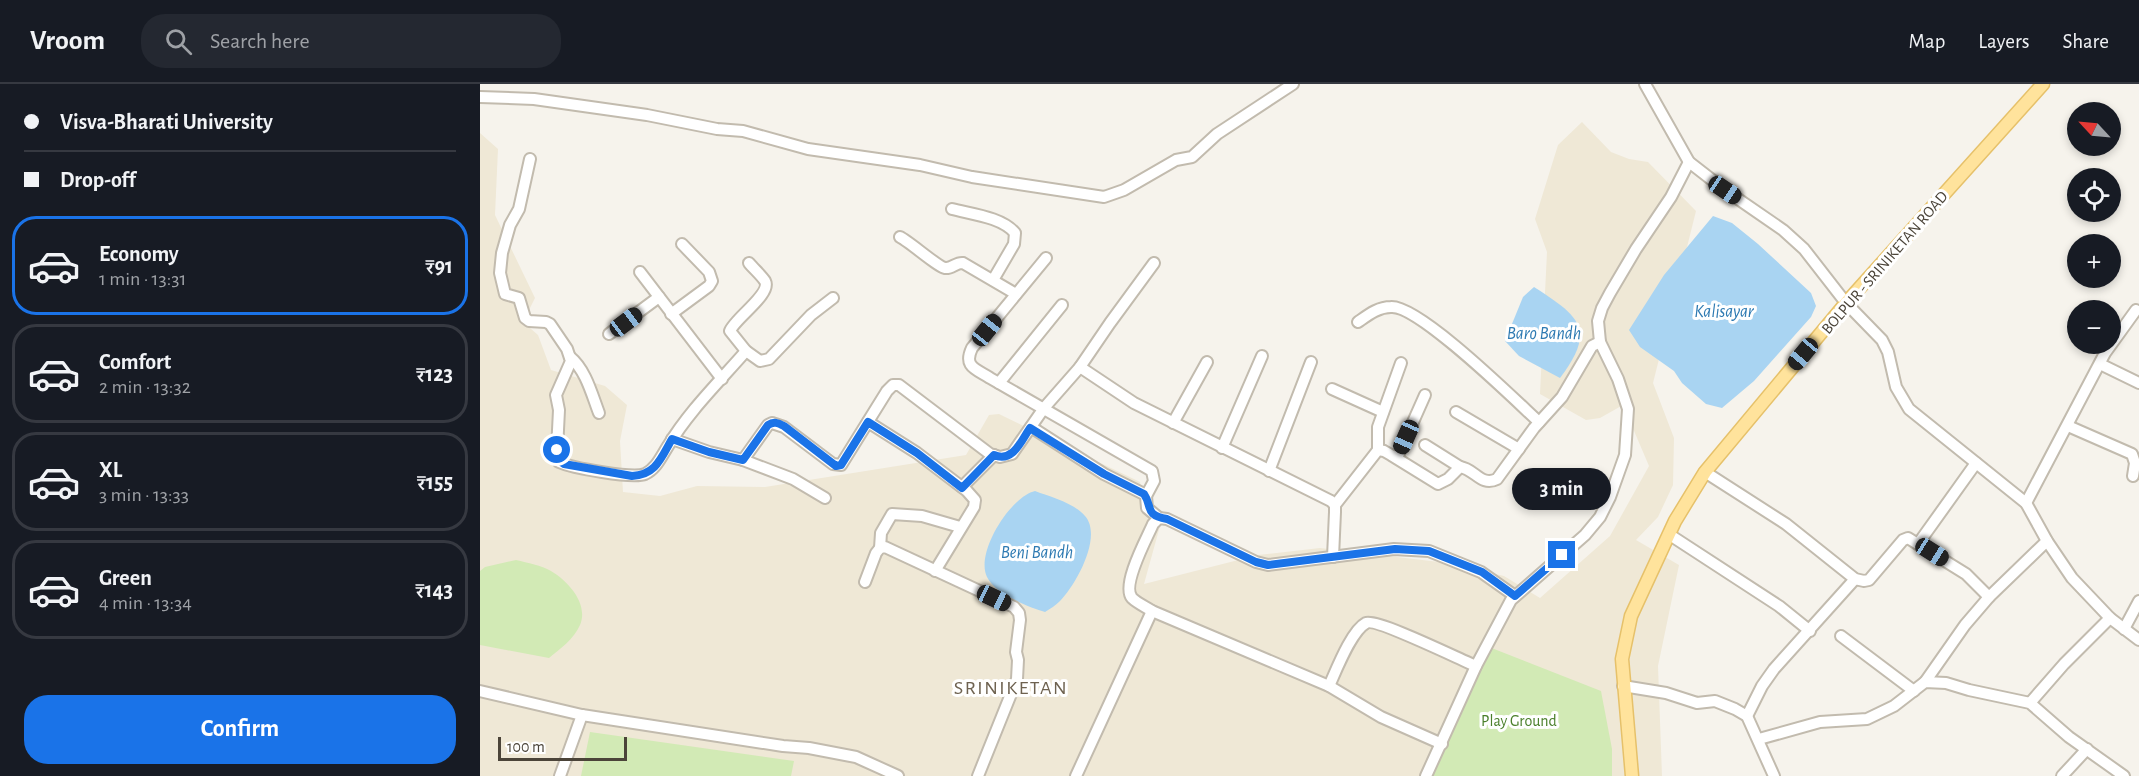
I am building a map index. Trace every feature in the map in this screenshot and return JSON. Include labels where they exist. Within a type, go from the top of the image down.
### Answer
[{"type":"main road","name":"BOLPUR - SRINIKETAN ROAD","points":[[1632,776],[1622,659],[1631,616],[1670,535],[1705,472],[1846,303],[2043,84]]},
{"type":"street","points":[[480,97],[534,99],[717,129],[743,131],[808,149],[920,165],[972,177],[1046,189],[1104,196],[1124,190],[1176,160],[1192,156],[1217,134],[1293,84]]},
{"type":"street","points":[[1645,84],[1689,162],[1804,249],[1846,303],[1882,340],[1888,352],[1896,387],[1905,404],[2026,503],[2047,541],[2072,578],[2110,618],[2139,639]]},
{"type":"street","points":[[530,159],[519,209],[510,225],[500,267],[502,286],[507,295],[519,298],[525,318],[529,321],[550,324],[570,357],[569,367],[556,395],[559,410],[557,450],[559,462],[588,469],[642,475],[652,470],[682,424],[746,351]]},
{"type":"street","points":[[1426,776],[1476,666],[1515,596],[1585,536],[1600,517],[1619,473],[1625,455],[1628,409],[1618,379],[1600,342],[1598,321],[1602,308],[1636,249],[1671,197],[1689,162]]},
{"type":"street","points":[[952,208],[995,221],[1010,227],[1015,233],[1014,244],[993,280]]},
{"type":"street","points":[[900,237],[912,243],[942,267],[949,268],[961,262],[1016,294]]},
{"type":"street","points":[[671,314],[709,286],[713,279],[682,244]]},
{"type":"street","points":[[1046,258],[967,357],[972,367],[1152,471],[1154,481],[1146,496],[1148,508],[1159,518],[1167,519],[1256,562],[1268,565],[1395,549],[1429,551],[1482,572],[1515,596]]},
{"type":"street","points":[[749,263],[766,282],[767,287],[763,295],[731,328],[731,334],[746,351],[760,361],[769,359],[811,315],[833,298]]},
{"type":"street","points":[[743,460],[768,425],[778,423],[832,464],[841,465],[893,385],[899,385],[994,455],[1005,458],[1012,454],[1044,408],[1080,368],[1110,322],[1154,263]]},
{"type":"street","points":[[640,272],[722,379]]},
{"type":"street","points":[[609,334],[659,297]]},
{"type":"street","points":[[999,383],[1062,305]]},
{"type":"street","points":[[1358,322],[1372,312],[1392,306],[1404,309],[1431,327],[1539,422]]},
{"type":"street","points":[[2026,503],[2105,353],[2136,310]]},
{"type":"street","points":[[1425,445],[1460,467],[1470,470],[1484,481],[1490,483],[1497,479],[1539,422],[1562,397],[1592,346],[1600,342]]},
{"type":"street","points":[[1222,448],[1262,356]]},
{"type":"street","points":[[570,357],[577,362],[599,413]]},
{"type":"street","points":[[1173,423],[1207,362]]},
{"type":"street","points":[[1269,471],[1311,362]]},
{"type":"street","points":[[1333,557],[1335,505],[1378,450],[1378,427],[1401,363]]},
{"type":"street","points":[[2100,364],[2139,383]]},
{"type":"street","points":[[1080,368],[1134,403],[1335,505]]},
{"type":"street","points":[[1332,389],[1383,412]]},
{"type":"street","points":[[1397,458],[1425,395]]},
{"type":"street","points":[[1456,412],[1519,449]]},
{"type":"street","points":[[868,422],[917,453],[975,501],[974,507],[935,571]]},
{"type":"street","points":[[2068,426],[2132,454],[2135,463],[2133,476]]},
{"type":"street","points":[[1030,428],[1104,474],[1146,496]]},
{"type":"street","points":[[672,439],[709,452],[743,460],[793,479],[825,498]]},
{"type":"street","points":[[1378,450],[1397,458],[1438,484],[1448,479],[1460,467]]},
{"type":"street","points":[[962,488],[994,455]]},
{"type":"street","points":[[1918,544],[1976,463]]},
{"type":"street","points":[[1705,472],[1786,524],[1855,579],[1869,580],[1904,539],[1908,538],[1966,574],[1989,597]]},
{"type":"street","points":[[865,582],[880,548],[881,533],[892,514],[922,516],[960,527]]},
{"type":"street","points":[[1159,518],[1153,524],[1130,577],[1128,588],[1131,597],[1152,611],[1329,686],[1381,717],[1442,744]]},
{"type":"street","points":[[1670,535],[1779,606],[1810,631]]},
{"type":"street","points":[[1759,739],[1820,722],[1867,719],[1894,706],[1925,682],[1965,625],[1989,597],[2047,541]]},
{"type":"street","points":[[880,548],[892,549],[1014,607],[1019,613],[1016,652],[1017,679],[978,776]]},
{"type":"street","points":[[1747,716],[1762,686],[1774,669],[1855,579]]},
{"type":"street","points":[[2124,628],[2139,601]]},
{"type":"street","points":[[1076,776],[1152,611]]},
{"type":"street","points":[[2030,704],[2064,664],[2110,618]]},
{"type":"street","points":[[1329,686],[1356,633],[1365,624],[1371,622],[1476,666]]},
{"type":"street","points":[[1841,636],[1914,691]]},
{"type":"street","points":[[1925,682],[1946,683],[2030,704],[2069,737],[2124,776]]},
{"type":"street","points":[[1623,686],[1666,693],[1701,704],[1715,700],[1747,716],[1774,776]]},
{"type":"street","points":[[480,691],[582,715],[847,756],[898,776]]},
{"type":"street","points":[[560,776],[582,715]]},
{"type":"street","points":[[2062,776],[2086,749]]},
{"type":"shaded area","points":[[1582,122],[1611,152],[1629,159],[1648,162],[1696,211],[1653,383],[1674,438],[1673,485],[1658,517],[1636,540],[1679,565],[1658,666],[1662,776],[480,776],[480,133],[498,149],[495,215],[535,298],[523,322],[538,335],[551,370],[605,386],[627,405],[620,441],[623,492],[660,496],[697,486],[765,487],[966,455],[989,415],[999,414],[1140,482],[1145,512],[1160,526],[1144,584],[1258,555],[1320,548],[1448,563],[1504,576],[1540,598],[1610,536],[1649,466],[1623,405],[1600,418],[1586,420],[1540,394],[1547,252],[1535,219],[1558,145]]},
{"type":"green space","points":[[516,560],[551,571],[570,587],[582,609],[580,625],[574,635],[549,658],[480,645],[480,571],[485,567]]},
{"type":"green space","name":"Play Ground","points":[[1489,647],[1601,691],[1612,749],[1612,776],[1432,776]]},
{"type":"green space","points":[[590,732],[794,761],[791,776],[581,776]]},
{"type":"water","name":"Kalisayar","points":[[1713,216],[1732,223],[1758,244],[1811,293],[1816,306],[1811,317],[1754,381],[1722,408],[1706,404],[1682,383],[1674,371],[1640,347],[1629,330],[1664,275]]},
{"type":"water","name":"Baro Bandh","points":[[1534,287],[1562,307],[1578,325],[1580,335],[1578,347],[1560,378],[1519,356],[1505,341],[1523,297]]},
{"type":"water","name":"Beni Bandh","points":[[1035,491],[1075,507],[1085,516],[1090,525],[1091,535],[1085,560],[1073,584],[1060,601],[1045,612],[1021,603],[997,589],[987,577],[985,567],[986,554],[997,527],[1015,504],[1025,495]]},
{"type":"district","name":"SRINIKETAN","points":[[1011,687]]},
{"type":"route","points":[[557,450],[557,459],[564,464],[632,476],[642,475],[652,470],[672,439],[709,452],[743,460],[768,425],[778,423],[836,466],[841,465],[868,422],[917,453],[962,488],[994,455],[1005,458],[1012,454],[1030,428],[1104,474],[1144,494],[1149,510],[1159,518],[1167,519],[1256,562],[1268,565],[1395,549],[1429,551],[1482,572],[1515,596],[1562,555]]}]
